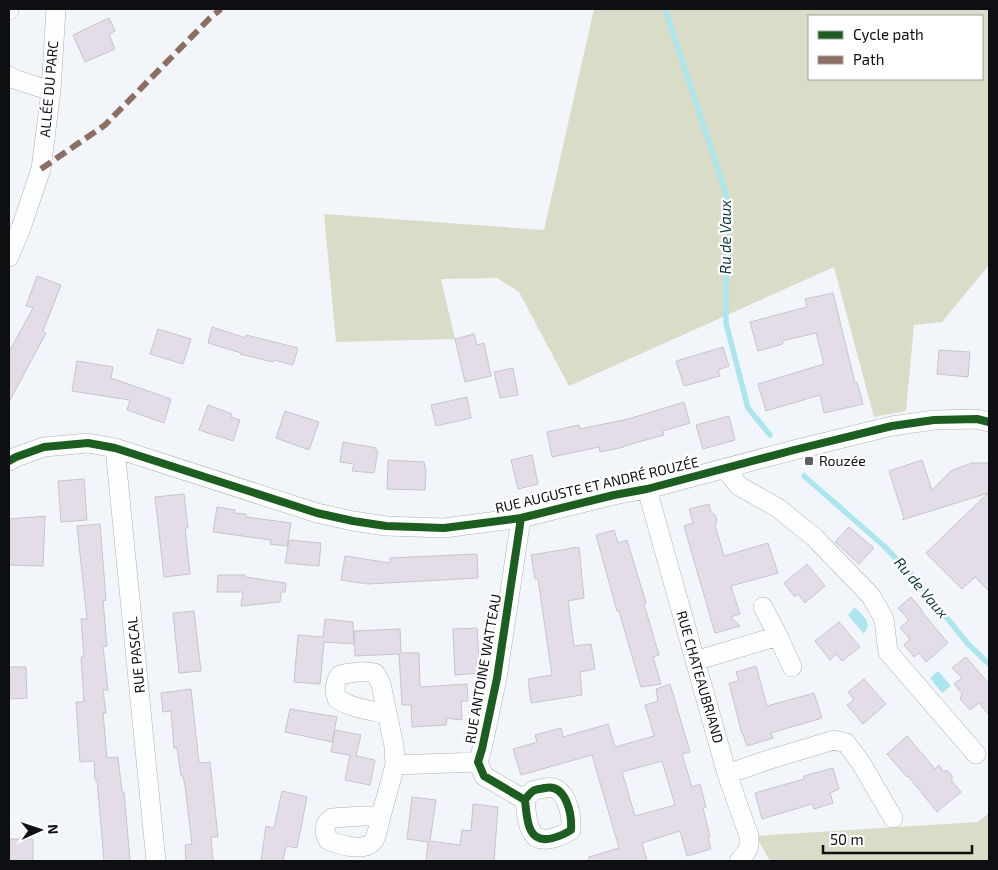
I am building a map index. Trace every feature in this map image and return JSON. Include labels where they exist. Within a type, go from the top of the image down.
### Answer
[{"type":"street","name":"ALLÉE DU PARC","points":[[9,257],[41,170],[51,91],[56,9]]},
{"type":"street","points":[[9,76],[51,91]]},
{"type":"street","name":"RUE AUGUSTE ET ANDRÉ ROUZÉE","points":[[9,461],[16,456],[44,447],[88,443],[115,448],[316,513],[386,526],[444,528],[521,518],[646,489],[892,426],[934,420],[977,419],[989,422]]},
{"type":"street","name":"RUE PASCAL","points":[[115,448],[156,861]]},
{"type":"street","points":[[725,469],[739,486],[778,508],[814,537],[871,596],[884,619],[888,652],[976,754]]},
{"type":"street","name":"RUE CHATEAUBRIAND","points":[[646,489],[728,774],[749,836],[750,846],[739,861]]},
{"type":"street","name":"RUE ANTOINE WATTEAU","points":[[521,518],[497,678],[478,762],[484,776],[525,800]]},
{"type":"street","points":[[763,607],[792,667]]},
{"type":"street","points":[[695,661],[778,636]]},
{"type":"street","points":[[381,816],[395,764],[394,746],[387,714]]},
{"type":"street","points":[[728,774],[834,740],[846,744],[852,749],[893,818]]},
{"type":"street","name":"RUE ANTOINE WATTEAU","points":[[395,764],[478,762]]},
{"type":"green space","points":[[594,9],[989,9],[989,265],[942,322],[914,325],[906,411],[874,417],[834,267],[569,386],[519,292],[497,278],[441,279],[455,339],[336,342],[324,214],[544,230]]},
{"type":"green space","points":[[989,813],[989,861],[770,861],[756,836],[978,822]]},
{"type":"water","points":[[855,607],[866,619],[868,626],[864,634],[848,615]]},
{"type":"water","points":[[938,671],[951,686],[942,693],[930,678]]},
{"type":"building","points":[[109,18],[115,31],[109,34],[115,49],[85,62],[73,35]]},
{"type":"building","points":[[37,276],[61,285],[43,331],[46,333],[9,402],[9,352],[33,308],[26,306]]},
{"type":"building","points":[[833,293],[855,383],[857,382],[863,404],[824,413],[820,395],[766,411],[758,384],[824,364],[816,333],[782,341],[783,344],[758,351],[750,322],[807,307],[805,299]]},
{"type":"building","points":[[212,327],[246,338],[246,335],[298,348],[293,365],[240,354],[208,343]]},
{"type":"building","points":[[158,329],[191,339],[183,364],[150,354]]},
{"type":"building","points":[[474,334],[477,345],[484,343],[491,376],[465,382],[455,339]]},
{"type":"building","points":[[723,347],[729,366],[718,370],[720,376],[684,386],[676,361]]},
{"type":"building","points":[[939,350],[970,352],[968,377],[937,374]]},
{"type":"building","points":[[77,361],[113,367],[111,378],[171,399],[164,423],[127,410],[130,400],[72,391]]},
{"type":"building","points":[[513,368],[518,395],[500,398],[494,372]]},
{"type":"building","points":[[467,397],[471,418],[436,426],[431,405]]},
{"type":"building","points":[[684,402],[690,423],[663,431],[664,435],[600,452],[599,447],[552,457],[547,432],[579,425],[580,429],[628,419]]},
{"type":"building","points":[[208,405],[232,414],[231,417],[240,420],[233,441],[199,430]]},
{"type":"building","points":[[285,411],[319,422],[309,450],[276,438]]},
{"type":"building","points":[[729,416],[735,440],[703,449],[696,425]]},
{"type":"building","points":[[343,442],[376,448],[378,451],[374,473],[352,471],[354,464],[340,462]]},
{"type":"building","points":[[532,455],[538,484],[518,489],[511,460]]},
{"type":"building","points":[[388,460],[424,462],[426,471],[425,490],[387,489]]},
{"type":"building","points":[[922,460],[932,490],[955,469],[972,463],[989,463],[989,591],[975,577],[962,589],[926,553],[988,493],[902,520],[904,518],[889,471]]},
{"type":"building","points":[[84,479],[87,520],[61,522],[58,481]]},
{"type":"building","points":[[184,494],[188,528],[185,528],[190,574],[164,577],[155,497]]},
{"type":"building","points":[[709,504],[711,512],[717,520],[715,525],[724,556],[768,543],[778,573],[731,586],[740,614],[731,617],[740,626],[715,633],[684,526],[693,523],[689,509]]},
{"type":"building","points":[[217,507],[235,510],[234,513],[246,514],[246,517],[291,523],[287,546],[270,544],[271,540],[213,532]]},
{"type":"building","points":[[45,516],[43,566],[9,565],[9,519]]},
{"type":"building","points":[[100,524],[106,600],[103,601],[107,646],[103,647],[108,690],[103,690],[106,713],[103,713],[107,758],[118,757],[122,792],[124,792],[130,861],[104,861],[94,761],[80,762],[76,702],[84,702],[81,657],[84,657],[81,619],[87,619],[77,526]]},
{"type":"building","points":[[849,527],[874,548],[859,564],[835,542]]},
{"type":"building","points":[[614,530],[618,543],[627,540],[659,655],[653,657],[661,684],[641,687],[619,611],[617,611],[596,535]]},
{"type":"building","points":[[289,540],[321,543],[319,566],[285,563]]},
{"type":"building","points":[[579,547],[584,598],[568,601],[574,646],[591,644],[595,669],[580,672],[582,695],[531,703],[528,679],[552,675],[538,579],[535,579],[531,555]]},
{"type":"building","points":[[477,554],[478,578],[368,584],[341,580],[345,556],[390,563],[390,558]]},
{"type":"building","points":[[807,564],[825,586],[805,603],[798,594],[795,597],[784,583]]},
{"type":"building","points":[[218,575],[245,575],[245,577],[286,583],[285,592],[281,592],[280,602],[241,606],[243,592],[217,592]]},
{"type":"building","points":[[911,597],[948,643],[926,662],[919,653],[914,657],[904,645],[910,639],[900,628],[909,620],[898,608]]},
{"type":"building","points":[[194,611],[201,671],[179,673],[173,613]]},
{"type":"building","points":[[325,619],[353,622],[354,644],[324,642],[320,684],[294,682],[298,635],[323,637]]},
{"type":"building","points":[[839,622],[860,647],[842,661],[836,654],[830,660],[815,641]]},
{"type":"building","points":[[477,628],[480,673],[455,675],[453,629]]},
{"type":"building","points":[[400,629],[401,653],[419,653],[420,687],[467,684],[468,701],[461,701],[462,720],[447,718],[446,725],[412,727],[411,705],[402,705],[399,654],[355,656],[354,631]]},
{"type":"building","points":[[966,657],[989,684],[989,715],[979,703],[970,710],[960,699],[962,694],[954,684],[962,678],[952,668]]},
{"type":"building","points":[[756,666],[767,706],[814,693],[822,718],[771,733],[773,738],[747,746],[742,734],[729,683],[739,681],[736,672]]},
{"type":"building","points":[[9,667],[26,667],[27,698],[9,699]]},
{"type":"building","points":[[864,679],[886,704],[863,724],[847,705],[854,700],[848,692]]},
{"type":"building","points":[[670,684],[690,752],[682,754],[692,787],[700,784],[706,807],[703,808],[711,849],[687,856],[680,831],[642,843],[647,861],[589,861],[589,857],[619,848],[592,755],[521,775],[513,749],[537,742],[535,735],[561,728],[563,737],[608,724],[615,747],[654,736],[645,705],[658,701],[656,689]],"holes":[[[662,761],[675,805],[635,816],[622,772]]]},
{"type":"building","points":[[191,689],[199,763],[210,762],[218,837],[211,837],[213,861],[186,861],[185,845],[192,844],[185,786],[183,776],[181,776],[177,748],[174,748],[171,711],[163,712],[161,693]]},
{"type":"building","points":[[290,709],[337,717],[332,742],[285,732]]},
{"type":"building","points":[[335,730],[361,735],[356,756],[375,760],[370,785],[345,780],[350,755],[331,752]]},
{"type":"building","points":[[907,736],[935,769],[939,765],[943,771],[948,771],[952,776],[952,781],[961,792],[937,812],[908,776],[887,754]]},
{"type":"building","points":[[833,768],[839,789],[830,793],[833,803],[814,809],[812,804],[762,819],[755,793],[804,779],[804,776]]},
{"type":"building","points":[[282,791],[307,797],[297,848],[286,846],[283,861],[261,861],[266,826],[274,828]]},
{"type":"building","points":[[412,797],[436,800],[430,841],[460,845],[462,830],[471,831],[473,804],[498,807],[494,861],[426,861],[428,842],[407,839]]},
{"type":"building","points":[[9,839],[33,839],[33,861],[9,861]]},
{"type":"waterway","name":"Ru de Vaux","points":[[665,9],[726,193],[726,323],[748,408],[770,435]]},
{"type":"waterway","name":"Ru de Vaux","points":[[804,476],[883,545],[911,574],[969,645],[989,664]]},
{"type":"marked path","points":[[41,169],[105,125],[221,9]]},
{"type":"cycle path","points":[[9,461],[44,447],[88,443],[115,448],[317,513],[386,526],[444,528],[521,518],[614,495],[647,489],[892,426],[934,420],[977,419],[989,422]]},
{"type":"cycle path","points":[[521,518],[497,678],[478,762],[484,776],[525,800],[530,829],[538,838],[553,838],[571,830],[569,808],[563,795],[558,790],[552,788],[536,790],[525,800]]},
{"type":"place","name":"Rouzée","points":[[809,461]]}]
